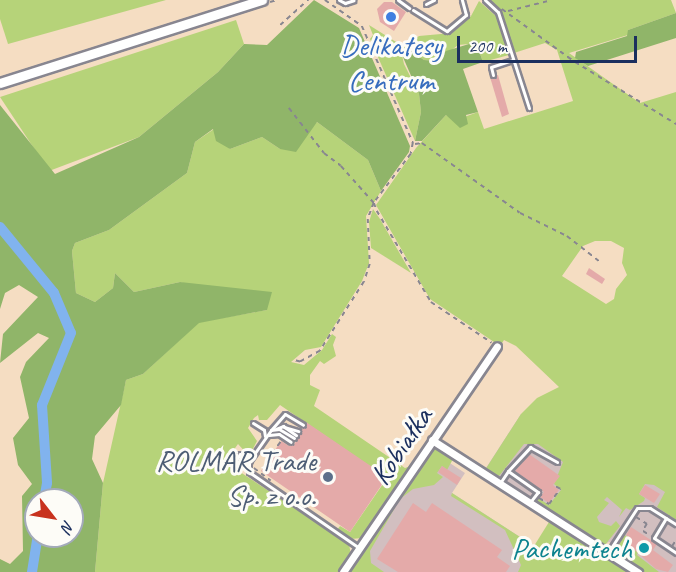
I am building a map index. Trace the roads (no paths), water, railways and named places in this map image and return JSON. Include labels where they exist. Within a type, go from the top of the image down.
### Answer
[{"type":"main road","points":[[0,83],[262,0]]},
{"type":"street","name":"Kobiałka","points":[[342,572],[496,346]]},
{"type":"street","points":[[432,440],[638,572]]},
{"type":"lane","points":[[339,0],[345,3],[354,0]]},
{"type":"lane","points":[[399,0],[447,31],[466,15],[462,0]]},
{"type":"lane","points":[[426,4],[434,0]]},
{"type":"lane","points":[[485,0],[496,10],[529,108]]},
{"type":"lane","points":[[493,75],[491,67],[513,60]]},
{"type":"lane","points":[[303,425],[285,414],[265,438],[252,462],[251,474],[359,548]]},
{"type":"lane","points":[[253,423],[264,430],[265,438]]},
{"type":"lane","points":[[273,430],[284,427],[293,438]]},
{"type":"lane","points":[[273,430],[293,438]]},
{"type":"lane","points":[[265,438],[277,433],[293,438]]},
{"type":"lane","points":[[500,483],[530,447],[556,462]]},
{"type":"lane","points":[[233,465],[243,449]]},
{"type":"lane","points":[[240,454],[252,462]]},
{"type":"lane","points":[[508,471],[538,492],[530,503]]},
{"type":"lane","points":[[608,553],[632,514],[646,507],[676,524]]},
{"type":"lane","points":[[666,518],[654,538],[676,552]]},
{"type":"waterway","points":[[0,227],[54,293],[71,333],[42,405],[46,488]]},
{"type":"waterway","points":[[32,572],[36,548]]},
{"type":"place","name":"Delikatesy Centrum","points":[[391,17]]},
{"type":"place","name":"ROLMAR Trade Sp. z o.o.","points":[[328,477]]},
{"type":"place","name":"Pachemtech","points":[[644,548]]}]
